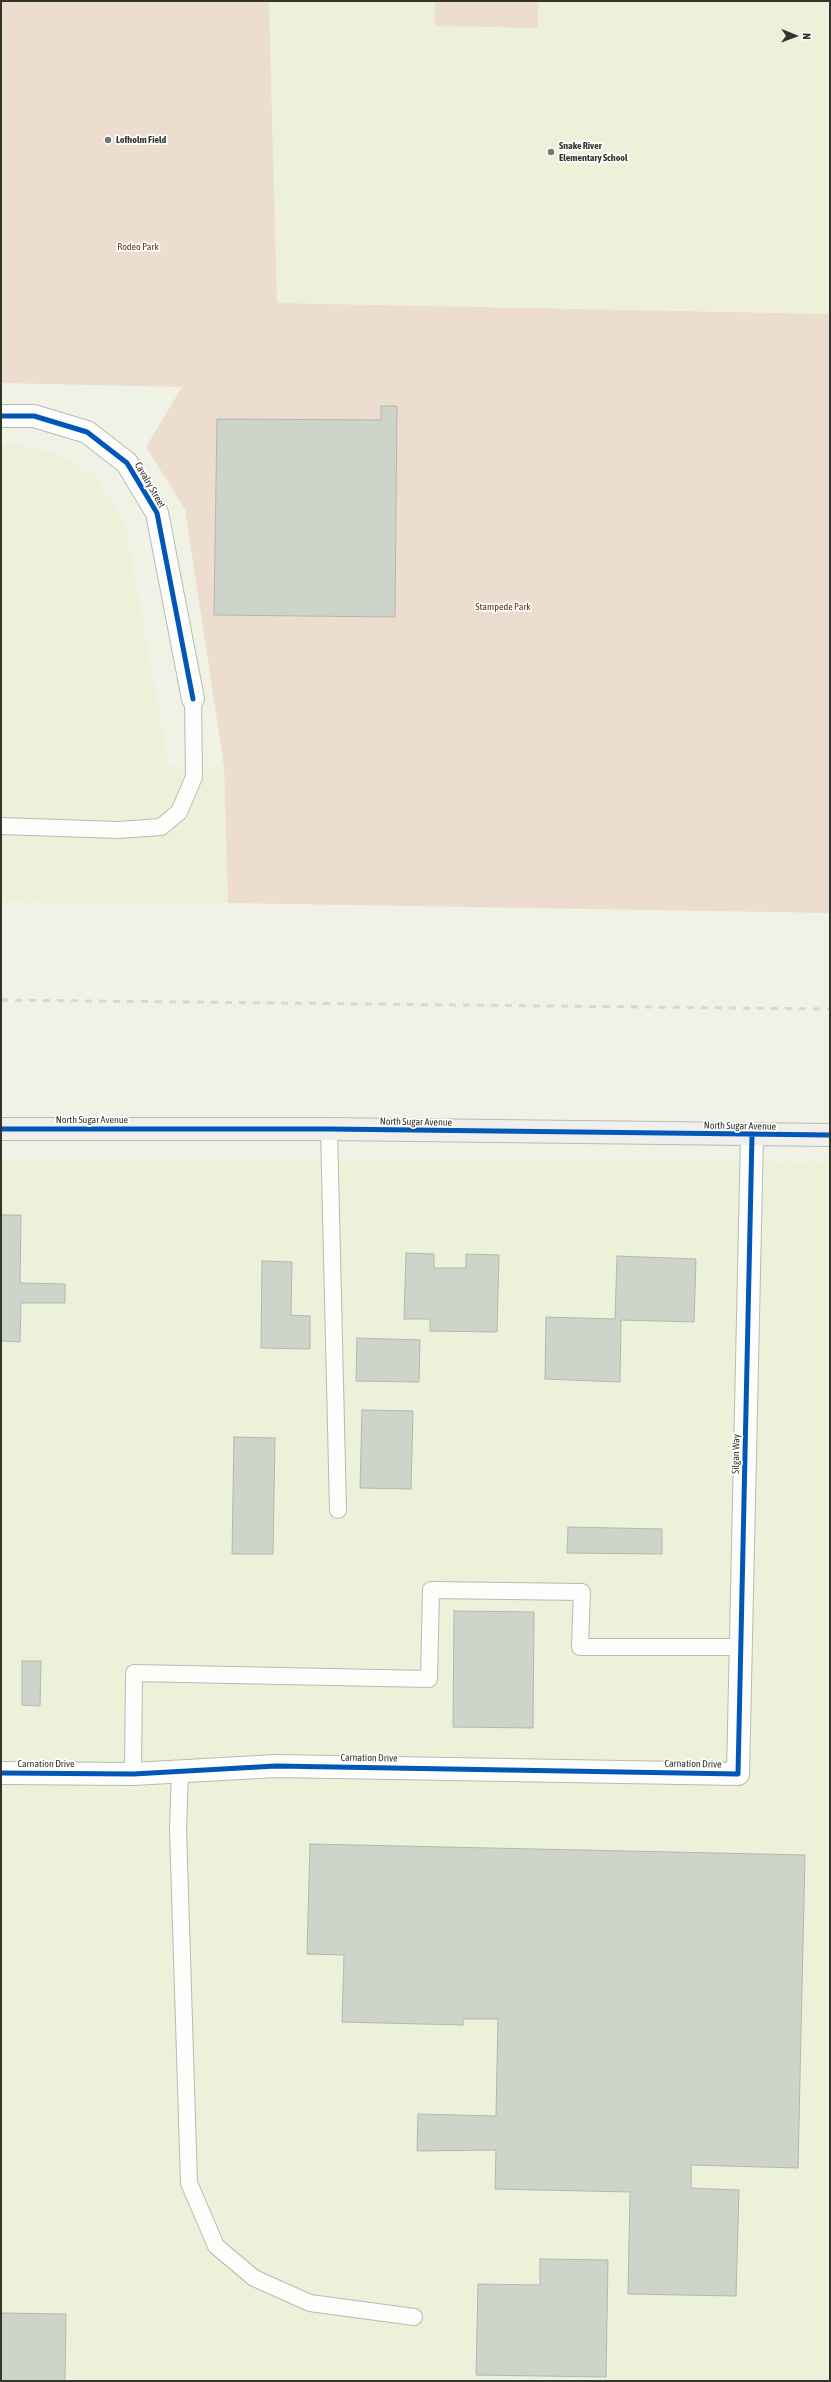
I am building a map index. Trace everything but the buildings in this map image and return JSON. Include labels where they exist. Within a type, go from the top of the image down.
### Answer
[{"type":"street","name":"Cavalry Street","points":[[1,416],[34,416],[87,432],[127,463],[157,513],[193,699]]},
{"type":"street","name":"North Sugar Avenue","points":[[1,1129],[329,1129],[830,1135]]},
{"type":"street","name":"Silgan Way","points":[[738,1774],[752,1135]]},
{"type":"street","name":"Carnation Drive","points":[[1,1773],[133,1774],[276,1766],[738,1774]]},
{"type":"lane","points":[[1,826],[118,830],[161,827],[179,812],[194,776],[193,699]]},
{"type":"lane","points":[[329,1129],[338,1510]]},
{"type":"lane","points":[[133,1774],[134,1673],[429,1679],[431,1590],[582,1592],[580,1647],[740,1647]]},
{"type":"lane","points":[[180,1772],[178,1828],[190,2184],[216,2246],[254,2278],[310,2303],[414,2317]]},
{"type":"shaded area","name":"Snake River Elementary School","points":[[269,1],[830,1],[830,314],[277,303]]},
{"type":"shaded area","points":[[1,444],[18,445],[63,456],[98,482],[125,523],[169,766],[224,767],[228,903],[1,902]]},
{"type":"shaded area","points":[[1,1159],[830,1162],[830,2381],[1,2381]]},
{"type":"green space","name":"Stampede Park","points":[[1,1],[269,1],[277,303],[830,314],[830,913],[228,903],[224,767],[185,509],[146,447],[182,387],[1,383]]},
{"type":"green space","points":[[435,1],[538,1],[538,28],[435,26]]},
{"type":"railway","points":[[1,1000],[830,1009]]},
{"type":"cycle path","points":[[1,416],[34,416],[87,432],[127,463],[157,513],[193,699]]},
{"type":"cycle path","points":[[1,1129],[329,1129],[830,1135]]},
{"type":"cycle path","points":[[1,1773],[133,1774],[276,1766],[738,1774],[752,1135]]},
{"type":"place","name":"Lofholm Field","points":[[108,140]]},
{"type":"place","name":"Snake River Elementary School","points":[[551,152]]},
{"type":"park label","name":"Rodeo Park","points":[[138,247]]}]
